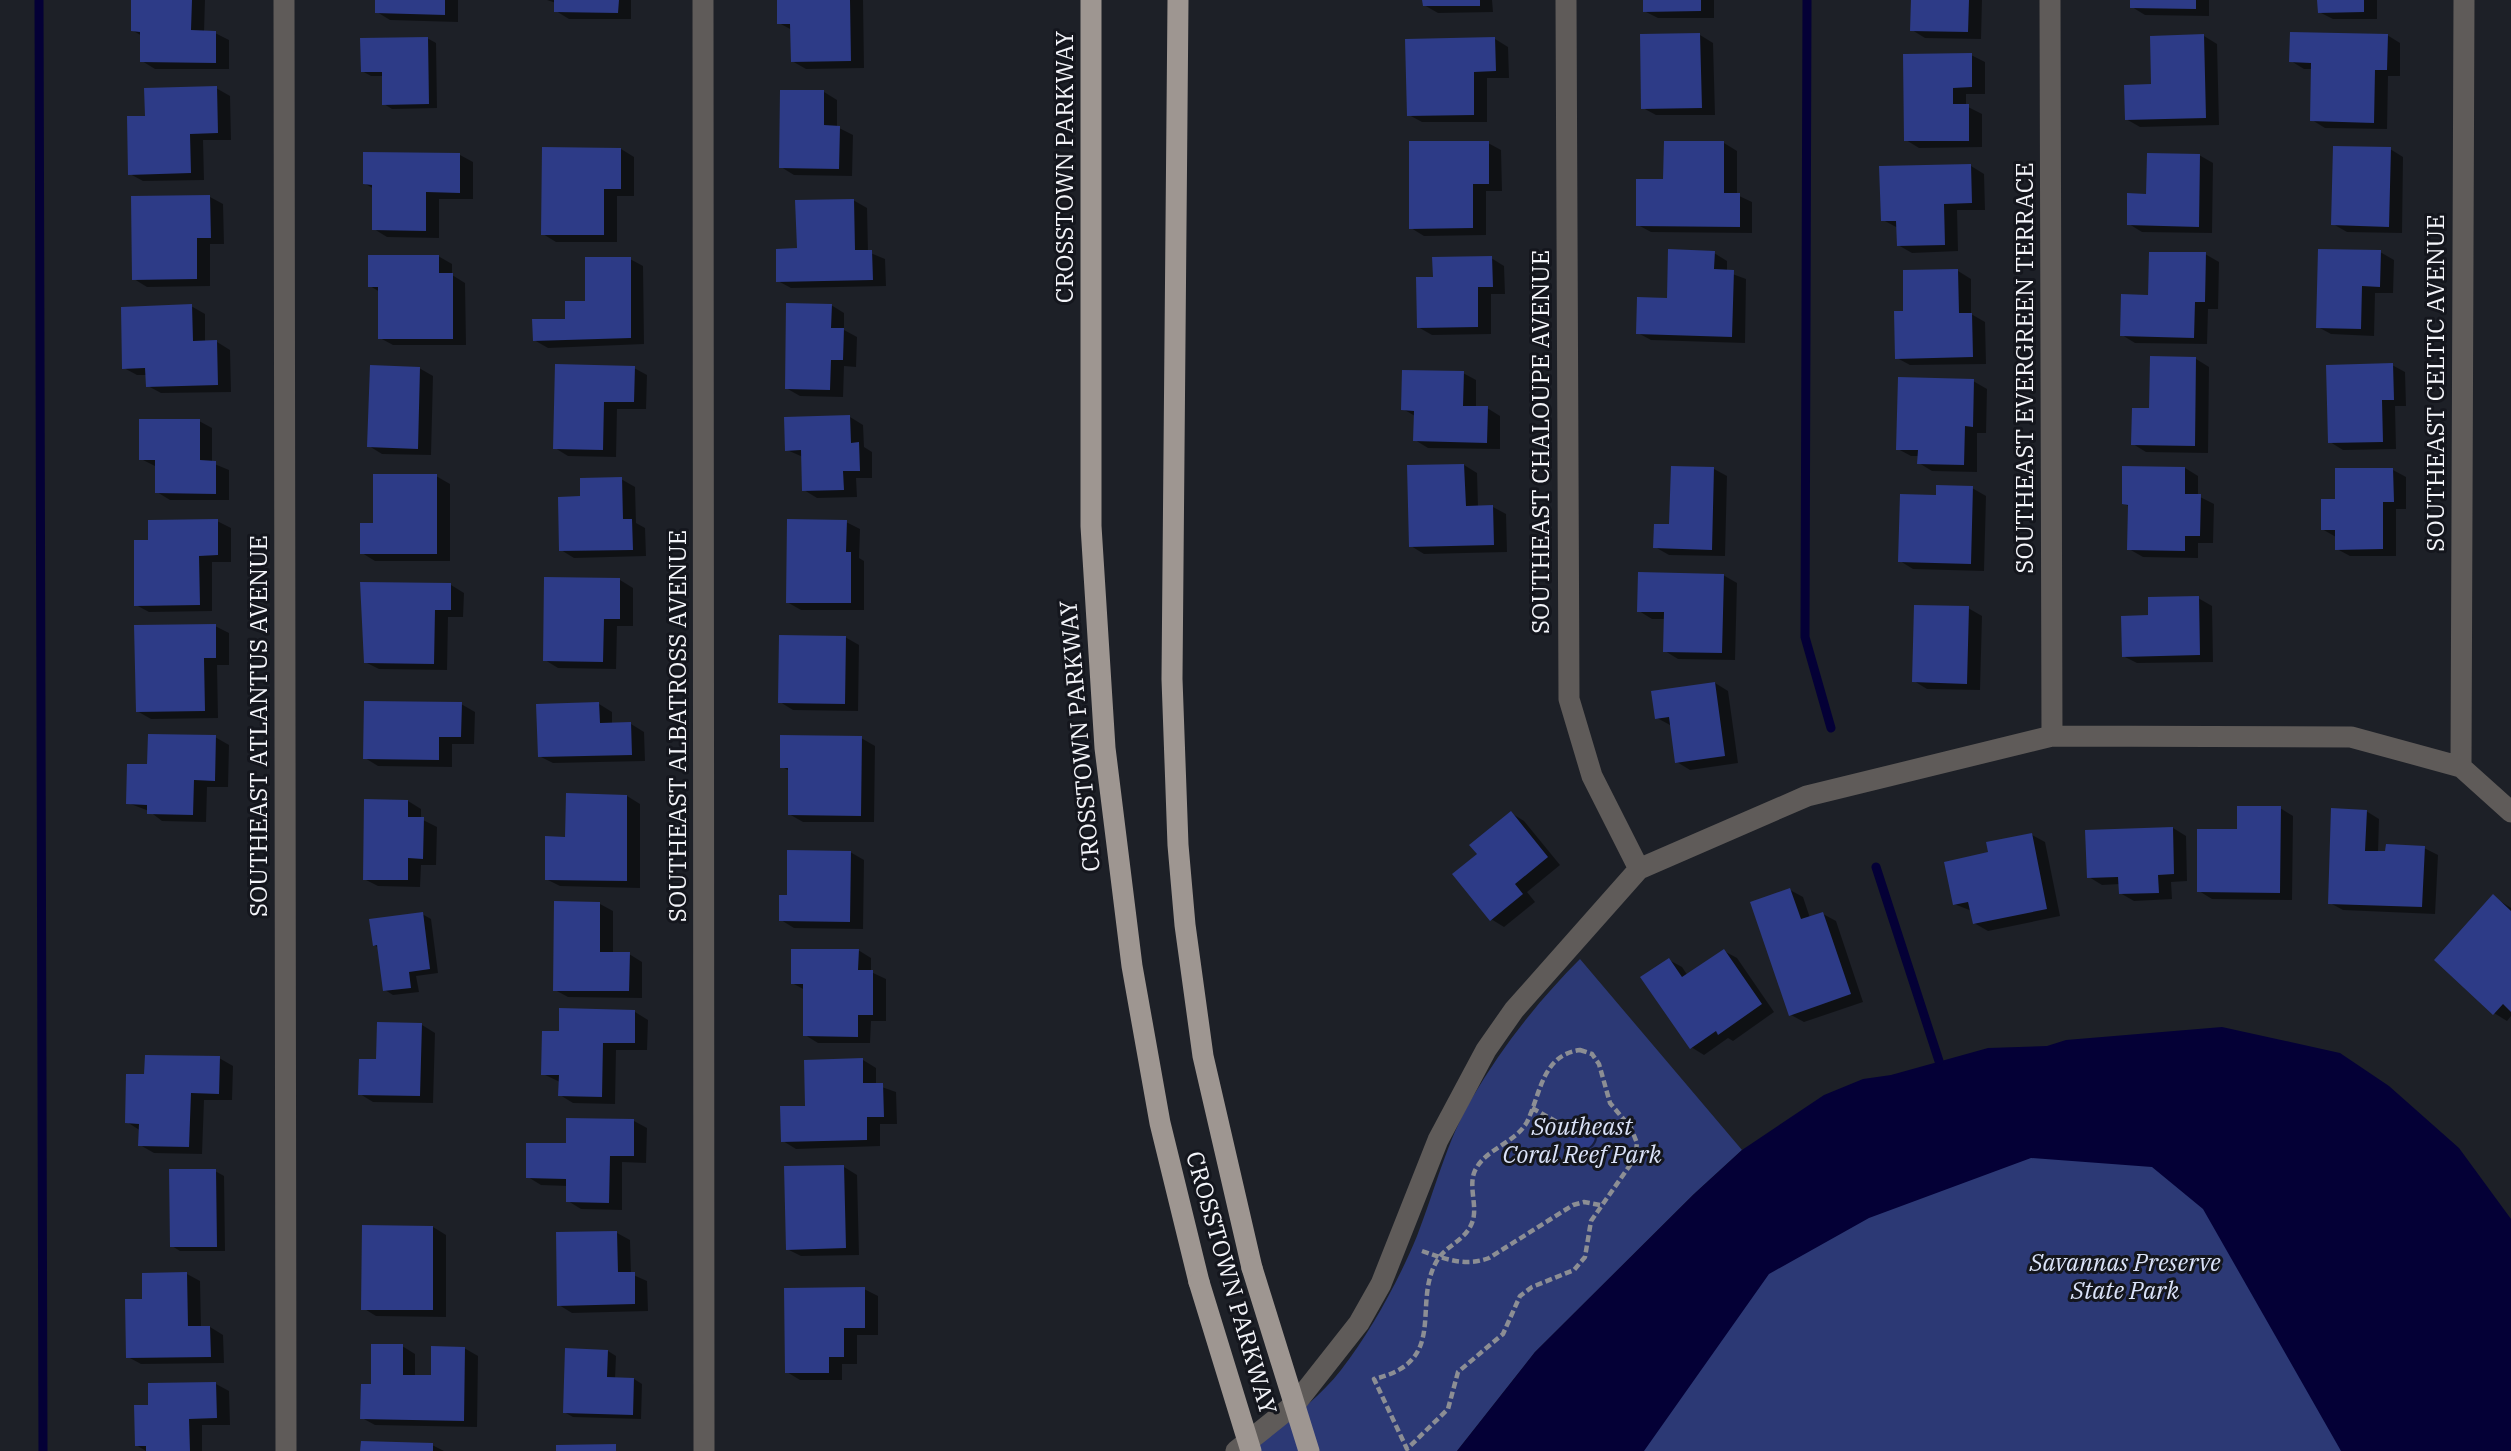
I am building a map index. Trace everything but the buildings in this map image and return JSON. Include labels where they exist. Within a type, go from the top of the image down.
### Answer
[{"type":"main road","name":"CROSSTOWN PARKWAY","points":[[1091,0],[1091,526],[1105,748],[1118,867],[1145,1043],[1177,1197],[1199,1282],[1251,1451]]},
{"type":"main road","name":"CROSSTOWN PARKWAY","points":[[1178,0],[1172,679],[1178,845],[1185,925],[1203,1056],[1252,1268],[1308,1451]]},
{"type":"street","name":"SOUTHEAST ATLANTUS AVENUE","points":[[284,0],[286,1451]]},
{"type":"street","name":"SOUTHEAST ALBATROSS AVENUE","points":[[703,0],[704,1451]]},
{"type":"street","name":"SOUTHEAST CHALOUPE AVENUE","points":[[1566,0],[1569,699],[1592,776],[1639,869]]},
{"type":"street","name":"SOUTHEAST EVERGREEN TERRACE","points":[[2050,0],[2052,736]]},
{"type":"street","name":"SOUTHEAST CELTIC AVENUE","points":[[2461,767],[2464,0]]},
{"type":"street","points":[[1236,1451],[1296,1404],[1359,1323],[1381,1284],[1438,1140],[1486,1050],[1514,1010],[1639,869],[1807,796],[2052,736],[2350,737],[2461,767],[2511,812]]},
{"type":"path","points":[[1580,1050],[1592,1054],[1599,1064],[1610,1103],[1631,1128],[1637,1143],[1635,1158],[1625,1176],[1600,1205],[1591,1221],[1585,1257],[1574,1270],[1532,1287],[1520,1296],[1503,1334],[1458,1372],[1448,1409],[1407,1449],[1374,1379],[1391,1375],[1406,1365],[1418,1351],[1425,1335],[1430,1275],[1439,1257],[1464,1237],[1472,1222],[1475,1205],[1474,1174],[1482,1160],[1514,1138],[1526,1124],[1540,1083],[1552,1064],[1566,1052],[1580,1050]]},
{"type":"path","points":[[1532,1108],[1571,1130]]},
{"type":"path","points":[[1411,1247],[1439,1257],[1474,1263],[1489,1258],[1573,1205],[1584,1202],[1600,1205]]},
{"type":"green space","name":"Southeast Coral Reef Park","points":[[1580,959],[1742,1150],[1535,1352],[1457,1451],[1249,1451],[1321,1392],[1363,1339],[1410,1253],[1448,1148],[1472,1098],[1522,1025]]},
{"type":"green space","name":"Savannas Preserve State Park","points":[[2123,1100],[2511,1451],[1568,1451],[1869,1138]]},
{"type":"shaded area","points":[[2222,1027],[2340,1053],[2389,1086],[2459,1148],[2511,1219],[2511,1451],[2341,1451],[2203,1209],[2152,1167],[2031,1158],[1869,1218],[1769,1274],[1644,1451],[1457,1451],[1535,1352],[1694,1194],[1742,1150],[1824,1095],[1863,1079],[1891,1075],[1988,1048],[2047,1046],[2066,1040]]},
{"type":"waterway","points":[[39,0],[43,1451]]},
{"type":"waterway","points":[[1807,0],[1805,637],[1831,728]]},
{"type":"waterway","points":[[1876,867],[1939,1061]]}]
